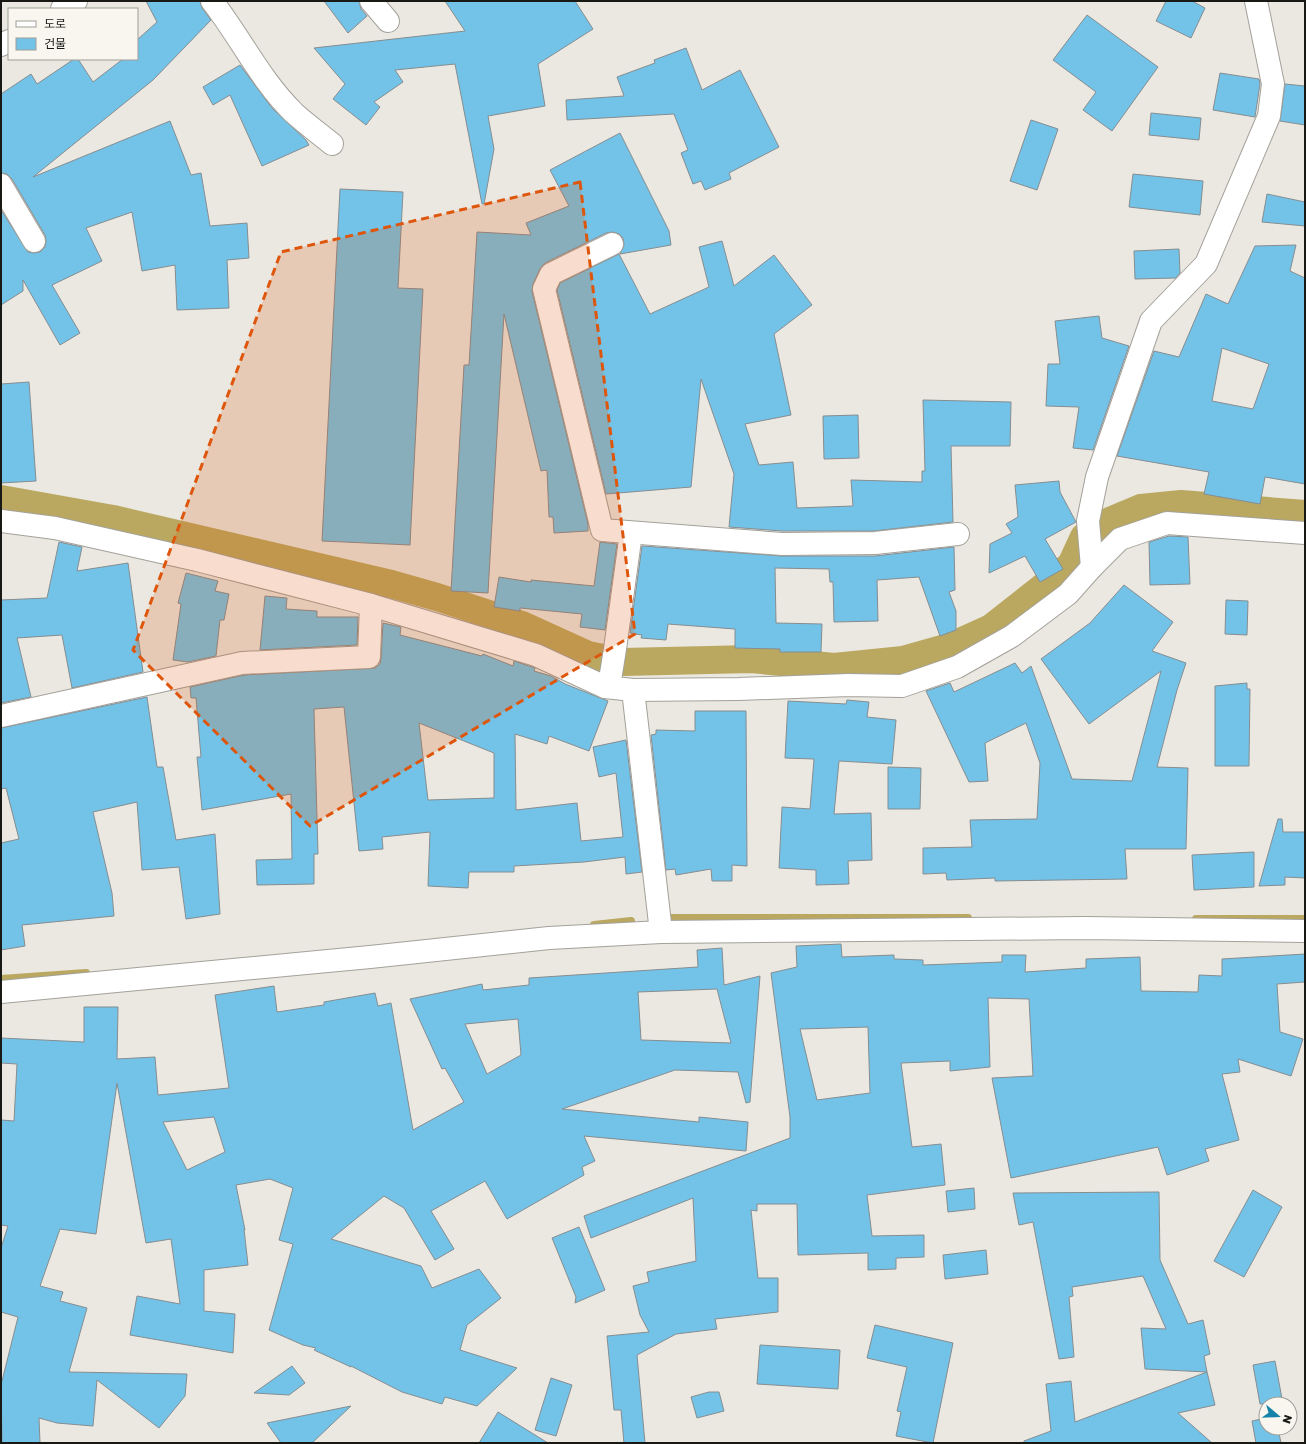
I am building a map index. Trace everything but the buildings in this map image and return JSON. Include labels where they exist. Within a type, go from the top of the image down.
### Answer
[{"type":"street","points":[[64,8],[76,1]]},
{"type":"street","points":[[212,1],[266,80],[289,107],[332,144]]},
{"type":"street","points":[[371,1],[388,21]]},
{"type":"street","points":[[1091,559],[1088,521],[1097,477],[1151,321],[1206,264],[1270,116],[1273,84],[1256,1]]},
{"type":"street","points":[[1,185],[34,241]]},
{"type":"street","points":[[612,244],[551,274],[544,289],[602,530],[782,544],[875,543],[958,534]]},
{"type":"street","points":[[1,521],[55,528],[197,560],[371,605],[536,655],[633,690],[739,689],[849,685],[902,686],[957,667],[1012,636],[1068,594],[1091,559],[1120,539],[1167,523],[1305,533]]},
{"type":"street","points":[[608,681],[615,649],[631,533]]},
{"type":"street","points":[[1,716],[242,663],[369,657],[371,605]]},
{"type":"street","points":[[633,690],[661,932]]},
{"type":"street","points":[[1,992],[370,958],[549,938],[661,932],[1084,928],[1305,932]]},
{"type":"highlighted area","points":[[580,182],[635,634],[310,826],[133,650],[281,252]]},
{"type":"waterway","points":[[1,499],[113,519],[391,584],[437,597],[522,625],[588,655],[623,662],[751,659],[834,667],[903,660],[949,647],[991,628],[1071,565],[1084,537],[1105,523],[1141,508],[1181,504],[1305,514]]},
{"type":"waterway","points":[[666,918],[968,918]]},
{"type":"waterway","points":[[1196,919],[1305,919]]},
{"type":"waterway","points":[[594,925],[631,921]]},
{"type":"waterway","points":[[1,979],[86,973]]}]
